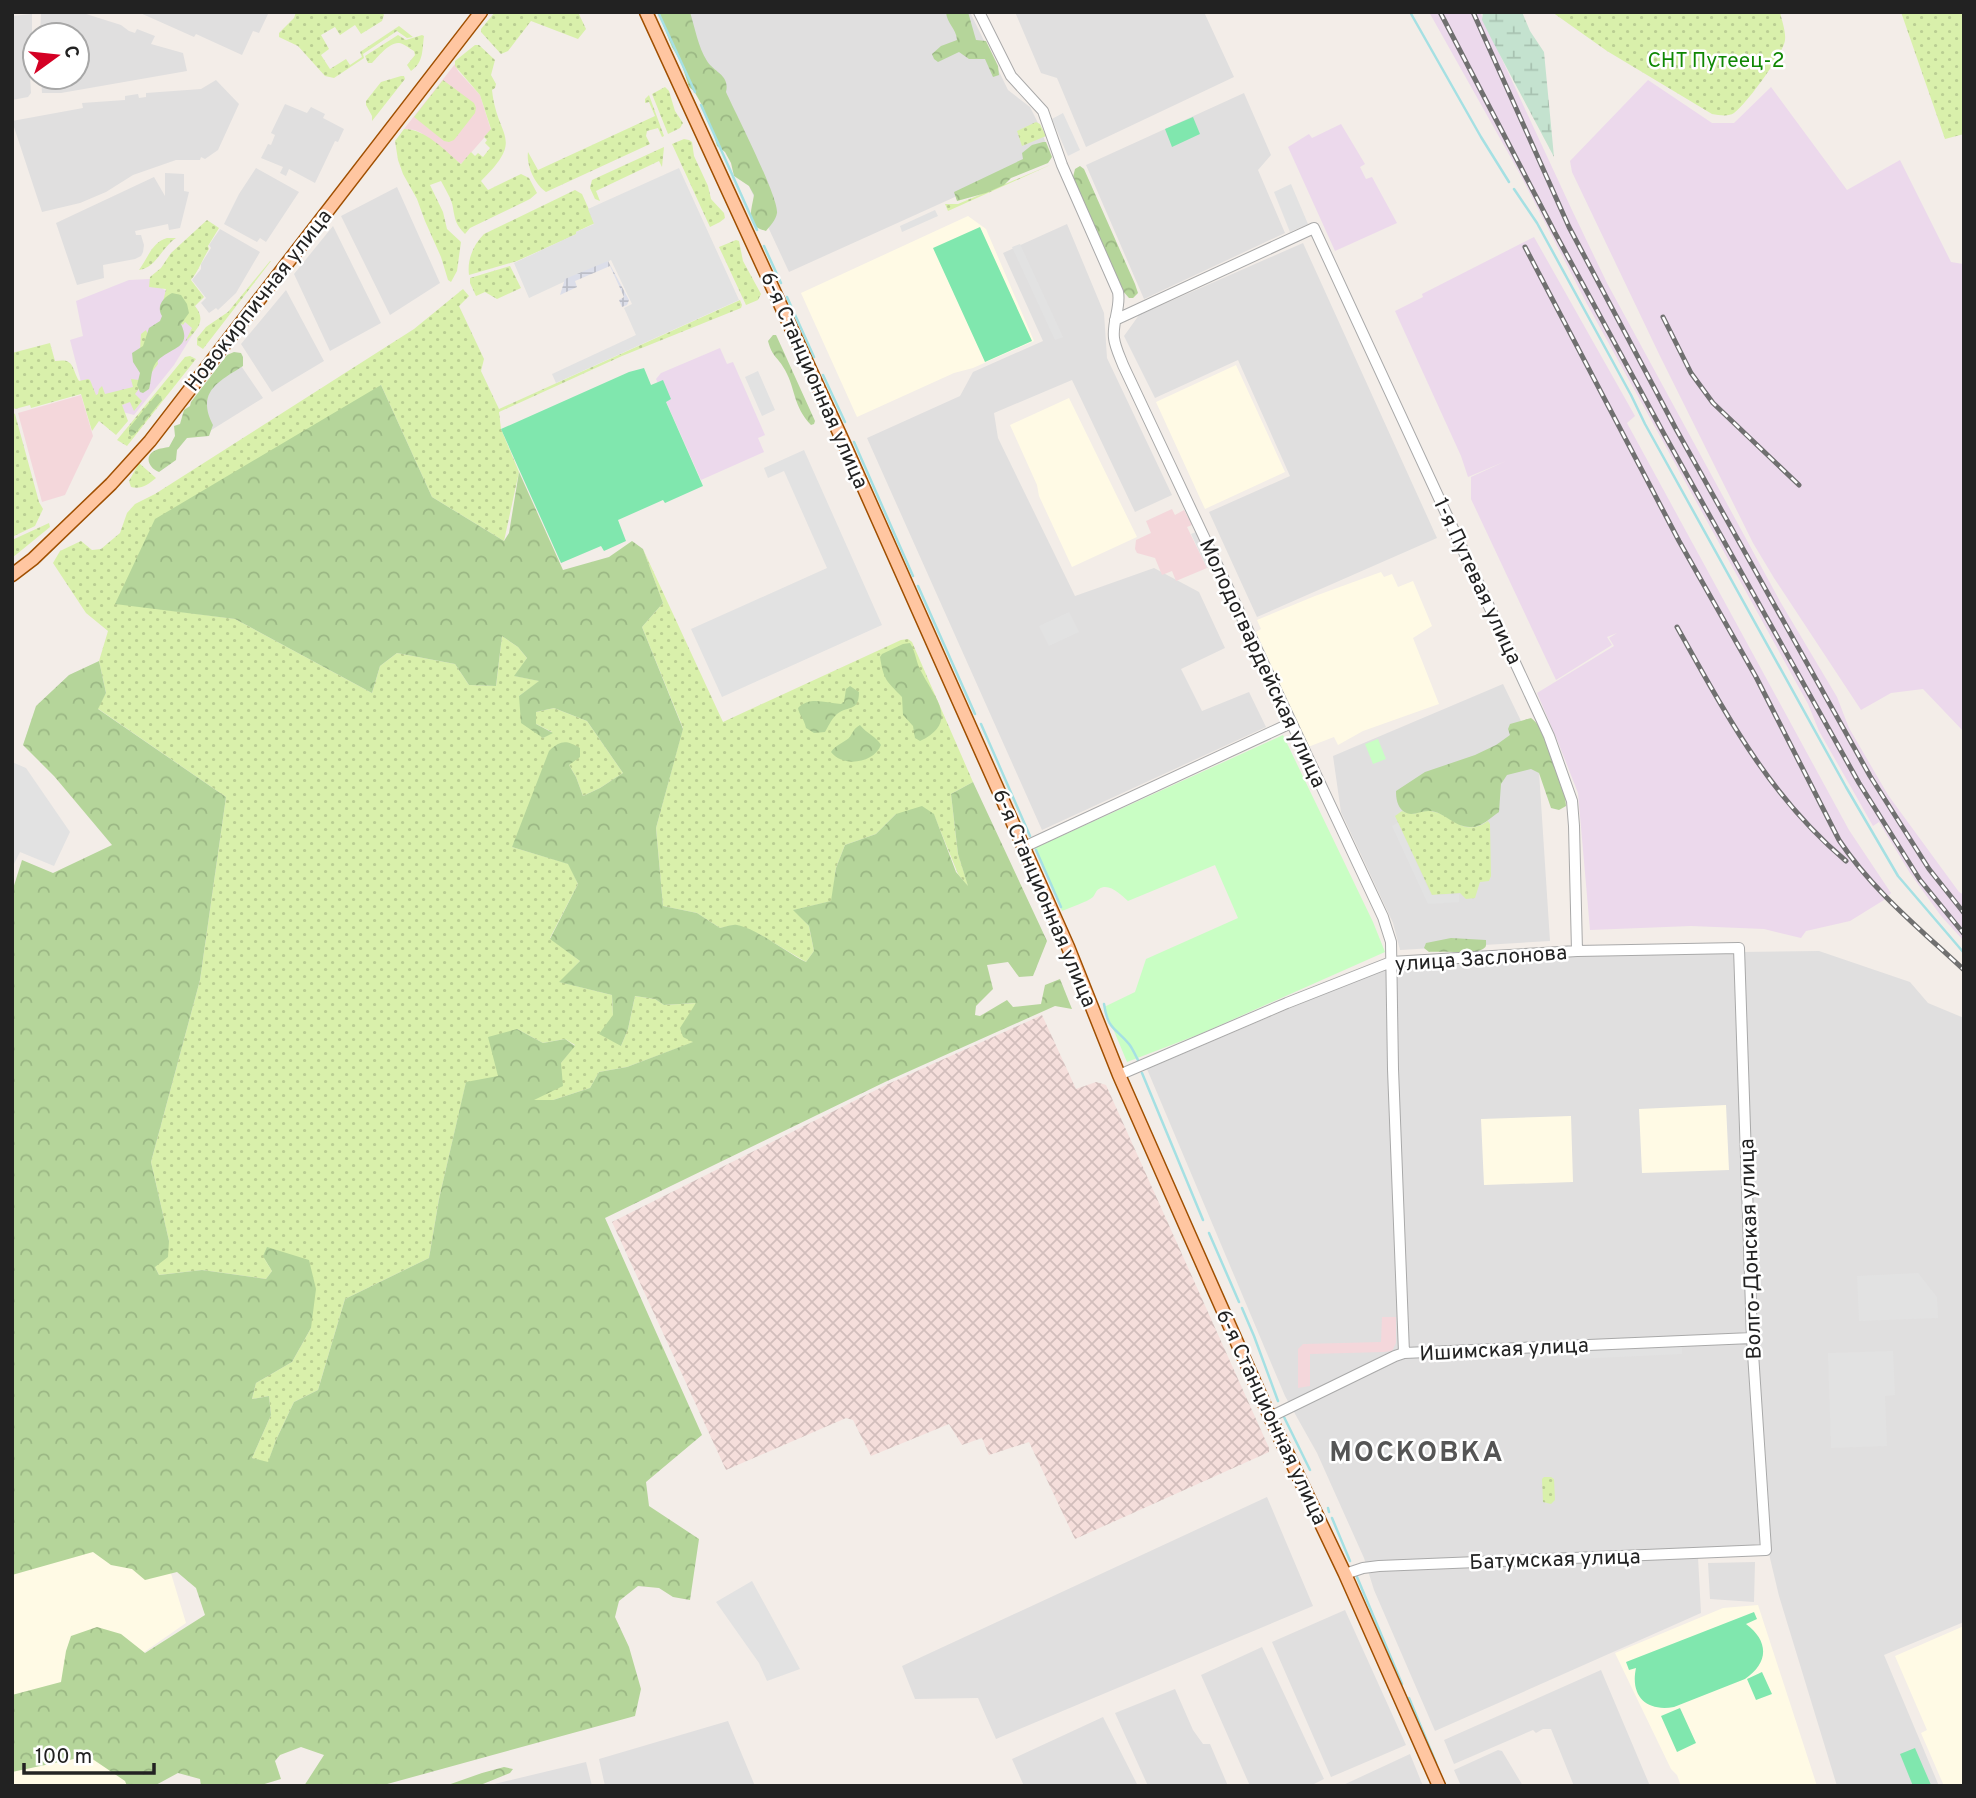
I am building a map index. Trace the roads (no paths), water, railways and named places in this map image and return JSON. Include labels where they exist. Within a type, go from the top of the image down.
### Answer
[{"type":"main road","name":"Новокирпичная улица","points":[[14,575],[111,484],[150,441],[481,12]]},
{"type":"main road","name":"6-я Станционная улица","points":[[646,12],[842,439],[1068,947],[1119,1075],[1270,1417],[1345,1574],[1439,1786]]},
{"type":"street","name":"Молодогвардейская улица","points":[[979,12],[1011,76],[1043,111],[1064,169],[1118,292],[1119,305],[1114,337],[1122,365],[1383,917],[1391,942],[1404,1353]]},
{"type":"street","name":"1-я Путевая улица","points":[[1115,320],[1314,228],[1529,691],[1564,775],[1572,801],[1574,826],[1577,951]]},
{"type":"street","points":[[1024,847],[1291,723]]},
{"type":"street","name":"улица Заслонова","points":[[1119,1075],[1391,962],[1577,951],[1739,948]]},
{"type":"street","name":"Волго-Донская улица","points":[[1739,948],[1752,1338],[1766,1550]]},
{"type":"street","name":"Ишимская улица","points":[[1270,1417],[1404,1353],[1752,1338]]},
{"type":"street","name":"Батумская улица","points":[[1345,1574],[1379,1566],[1766,1550]]},
{"type":"waterway","points":[[658,12],[695,92]]},
{"type":"waterway","points":[[1410,12],[1509,182]]},
{"type":"waterway","points":[[701,105],[757,230]]},
{"type":"waterway","points":[[1514,189],[1537,223],[1645,424],[1898,876],[1964,953]]},
{"type":"waterway","points":[[764,246],[781,283]]},
{"type":"waterway","points":[[787,297],[814,357]]},
{"type":"waterway","points":[[823,375],[845,422]]},
{"type":"waterway","points":[[854,442],[913,576]]},
{"type":"waterway","points":[[918,586],[975,714]]},
{"type":"waterway","points":[[981,724],[1030,836]]},
{"type":"waterway","points":[[1036,850],[1061,907]]},
{"type":"waterway","points":[[1104,1004],[1110,1024],[1129,1044],[1138,1060]]},
{"type":"waterway","points":[[1142,1073],[1203,1220]]},
{"type":"waterway","points":[[1209,1233],[1239,1302]]},
{"type":"waterway","points":[[1242,1308],[1278,1401]]},
{"type":"waterway","points":[[1284,1417],[1310,1470]]},
{"type":"waterway","points":[[1328,1508],[1329,1512]]},
{"type":"waterway","points":[[1332,1518],[1350,1561]]},
{"type":"waterway","points":[[1357,1577],[1402,1684]]},
{"type":"waterway","points":[[1409,1698],[1436,1763]]},
{"type":"railway","points":[[1440,12],[1664,434],[1859,783],[1920,880],[1964,934]]},
{"type":"railway","points":[[1473,12],[1569,227],[1676,429],[1870,776],[1929,869],[1964,913]]},
{"type":"railway","points":[[1525,247],[1679,541],[1756,677],[1839,840],[1881,892],[1964,970]]},
{"type":"railway","points":[[1663,317],[1691,373],[1713,403],[1799,485]]},
{"type":"railway","points":[[1677,627],[1731,722],[1771,781],[1818,836],[1846,861]]},
{"type":"district","name":"МОСКОВКА","points":[[1417,1451]]},
{"type":"park label","name":"СНТ Путеец-2","points":[[1716,60]]}]
